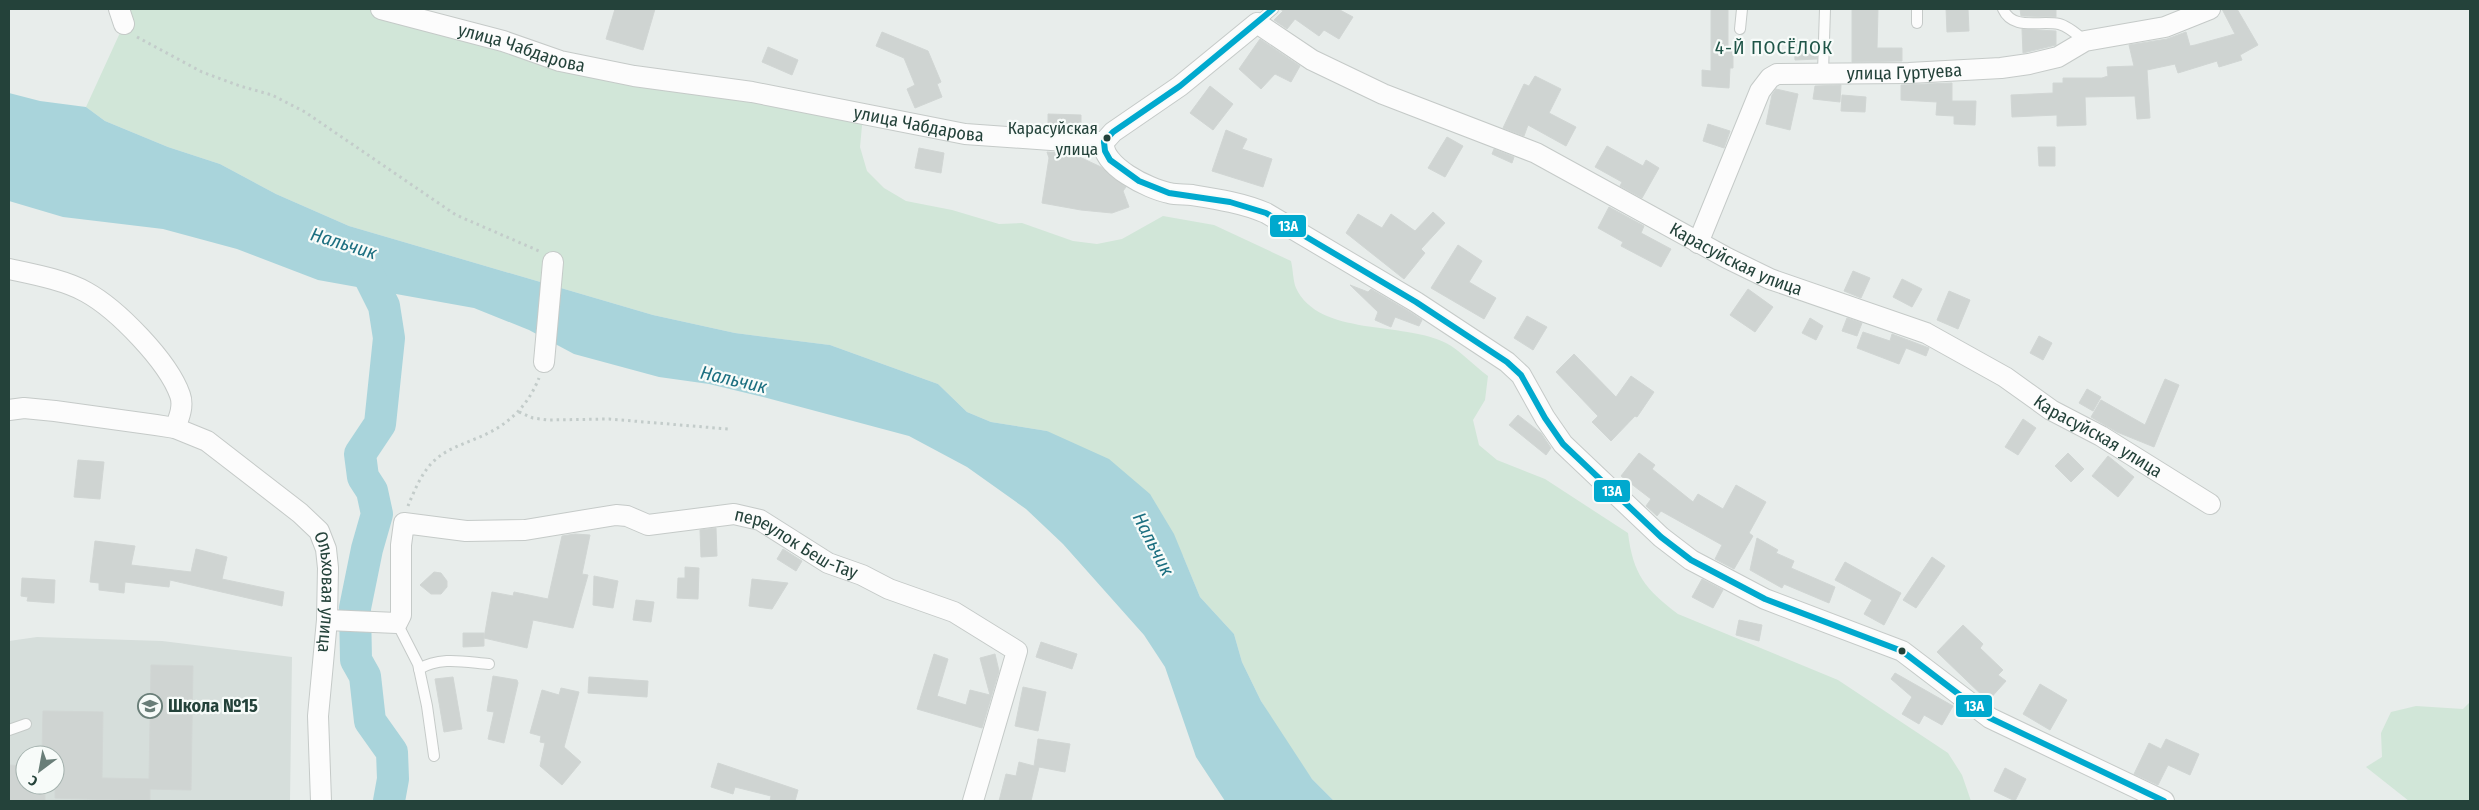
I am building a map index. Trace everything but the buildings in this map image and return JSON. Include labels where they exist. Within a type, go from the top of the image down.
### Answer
[{"type":"street","name":"улица Гуртуева","points":[[1698,243],[1760,91],[1770,78],[1777,74],[1823,72],[1909,73],[2001,68],[2058,56],[2085,41],[2165,27],[2210,9]]},
{"type":"street","name":"улица Чабдарова","points":[[389,11],[503,41],[560,61],[634,76],[752,92],[965,134],[1104,142]]},
{"type":"street","points":[[1258,23],[1180,86],[1113,132],[1104,142],[1104,148],[1109,160],[1120,169],[1148,185],[1169,193],[1250,206],[1266,214],[1416,302],[1507,362],[1522,375],[1545,418],[1562,444],[1661,536],[1691,560],[1765,599],[1902,651],[1990,718],[2164,801]]},
{"type":"street","name":"Карасуйская улица","points":[[1258,23],[1312,60],[1383,94],[1536,153],[1698,243],[1770,279],[1900,323],[1948,344],[2005,377],[2051,410],[2100,436],[2210,504]]},
{"type":"street","points":[[545,360],[554,266]]},
{"type":"street","points":[[9,269],[34,274],[84,291],[117,314],[152,352],[181,396],[181,412],[175,428]]},
{"type":"street","name":"Ольховая улица","points":[[9,410],[24,408],[56,411],[175,428],[207,441],[227,455],[245,472],[300,512],[319,531],[327,559],[334,620],[318,716],[321,801]]},
{"type":"street","name":"переулок Беш-Тау","points":[[404,523],[466,531],[525,530],[616,515],[627,516],[648,525],[734,514],[760,520],[828,563],[889,589],[954,612],[1017,651],[973,801]]},
{"type":"street","points":[[334,620],[391,622],[401,615],[401,546],[404,523]]},
{"type":"lane","points":[[1258,23],[1273,9]]},
{"type":"lane","points":[[1740,29],[1742,9]]},
{"type":"lane","points":[[1823,72],[1825,9]]},
{"type":"lane","points":[[1917,9],[1917,23]]},
{"type":"lane","points":[[2003,9],[2011,20],[2018,23],[2060,24],[2085,41]]},
{"type":"lane","points":[[391,622],[419,670],[434,756]]},
{"type":"lane","points":[[419,670],[431,662],[444,660],[489,664]]},
{"type":"lane","points":[[9,730],[26,724]]},
{"type":"path","points":[[121,16],[135,36],[202,72],[272,95],[305,112],[456,215],[541,251],[554,266]]},
{"type":"path","points":[[404,523],[409,504],[433,462],[457,445],[500,427],[519,412],[534,390],[545,360]]},
{"type":"path","points":[[519,412],[533,418],[548,420],[609,419],[728,429]]},
{"type":"shaded area","name":"Школа №15","points":[[37,637],[162,641],[292,657],[290,801],[9,801],[9,641]]},
{"type":"green space","points":[[119,9],[381,9],[503,41],[863,115],[860,147],[867,171],[884,188],[906,201],[952,210],[999,224],[1022,223],[1073,241],[1097,244],[1122,239],[1163,216],[1214,225],[1291,261],[1296,288],[1307,304],[1323,314],[1364,326],[1428,336],[1446,343],[1456,350],[1488,376],[1485,400],[1473,420],[1479,445],[1497,460],[1545,479],[1628,533],[1633,559],[1642,580],[1657,597],[1678,614],[1838,680],[1948,753],[1962,775],[1971,801],[1334,801],[1312,779],[1288,746],[1261,701],[1242,662],[1234,634],[1200,597],[1183,556],[1047,431],[991,422],[967,412],[938,384],[830,345],[735,333],[653,315],[349,226],[276,194],[220,164],[168,147],[105,121],[86,107],[124,24]]},
{"type":"green space","points":[[2470,702],[2470,801],[2409,801],[2366,767],[2382,757],[2381,733],[2391,712],[2416,706],[2463,709]]},
{"type":"water","name":"Нальчик","points":[[9,93],[40,101],[86,107],[105,121],[168,147],[220,164],[276,194],[349,226],[653,315],[735,333],[830,345],[938,384],[967,412],[991,422],[1047,431],[1109,459],[1150,494],[1174,534],[1200,597],[1234,634],[1242,662],[1261,701],[1312,779],[1334,801],[1225,801],[1196,757],[1165,667],[1144,635],[1063,544],[1026,509],[967,467],[909,436],[767,398],[709,384],[659,377],[574,354],[529,330],[474,308],[318,280],[237,249],[163,229],[63,217],[9,201]]},
{"type":"waterway","name":"Нальчик","points":[[356,250],[384,306],[389,338],[380,424],[360,454],[363,477],[372,491],[377,514],[367,549],[355,608],[356,660],[365,676],[370,721],[392,752],[393,779],[389,801]]},
{"type":"transit line","name":"13А","points":[[1104,142],[1113,132],[1180,86],[1273,9]]},
{"type":"transit line","name":"13А","points":[[1104,142],[1105,151],[1110,160],[1139,181],[1169,193],[1230,202],[1266,213],[1416,302],[1507,362],[1521,375],[1545,418],[1563,444],[1661,537],[1691,560],[1765,599],[1902,651],[1990,718],[2164,801]]},
{"type":"place","name":"Карасуйская улица","points":[[1107,138]]},
{"type":"place","name":"Школа №15","points":[[150,706]]},
{"type":"district","name":"4-Й ПОСЁЛОК","points":[[1774,47]]}]
